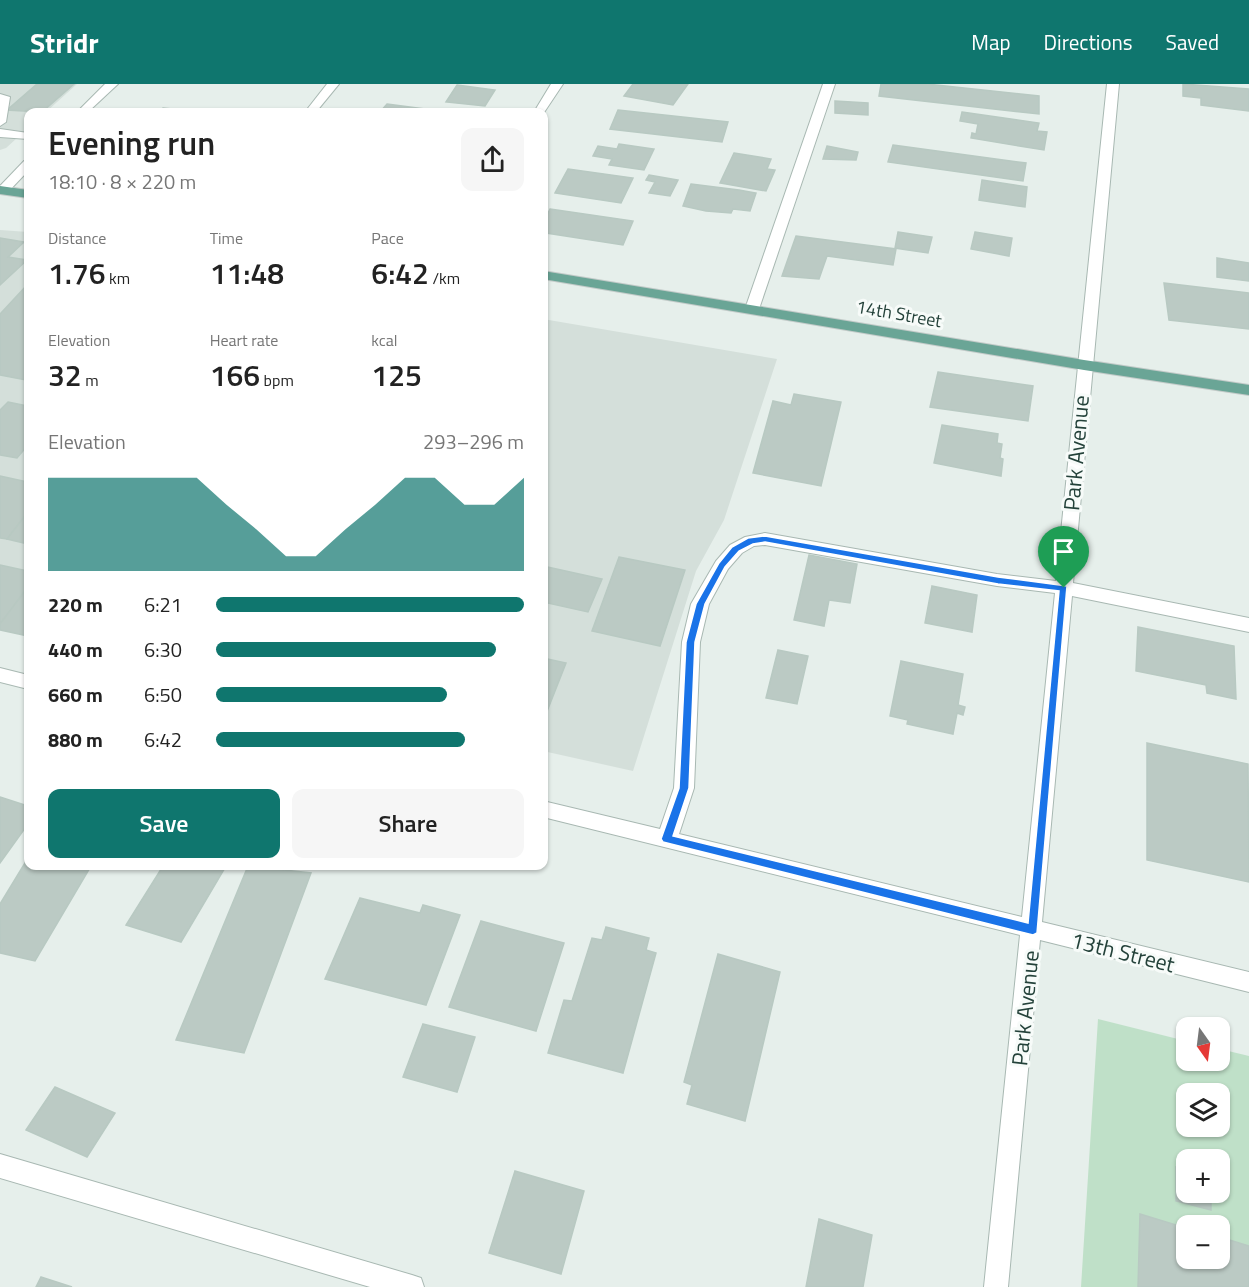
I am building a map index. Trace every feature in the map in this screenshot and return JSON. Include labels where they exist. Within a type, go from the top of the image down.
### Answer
[{"type":"main road","points":[[1,190],[24,193]]},
{"type":"main road","name":"14th Street","points":[[548,275],[1084,365],[1249,390]]},
{"type":"street","points":[[86,108],[112,84]]},
{"type":"street","points":[[313,108],[333,84]]},
{"type":"street","points":[[542,108],[557,84]]},
{"type":"street","points":[[752,309],[830,84]]},
{"type":"street","name":"Park Avenue","points":[[996,1287],[1033,930],[1084,365],[1113,84]]},
{"type":"street","points":[[0,97],[4,97],[0,122]]},
{"type":"street","points":[[0,133],[24,136]]},
{"type":"street","points":[[1,190],[24,168]]},
{"type":"street","points":[[667,839],[684,788],[691,642],[700,604],[722,565],[735,549],[751,541],[765,539],[998,580],[1064,588],[1249,625]]},
{"type":"street","points":[[0,675],[24,681]]},
{"type":"street","name":"13th Street","points":[[548,810],[1249,982]]},
{"type":"street","points":[[0,1166],[412,1287]]},
{"type":"shaded area","points":[[0,84],[77,84],[50,108],[24,108],[24,132],[6,148],[0,150]]},
{"type":"shaded area","points":[[0,230],[24,232],[24,633],[0,628]]},
{"type":"shaded area","points":[[548,320],[777,359],[724,520],[696,571],[633,771],[548,752]]},
{"type":"green space","points":[[1098,1019],[1176,1038],[1176,1071],[1230,1071],[1230,1051],[1249,1056],[1249,1287],[1081,1287]]},
{"type":"building","points":[[37,84],[74,84],[47,108],[24,108],[24,111],[7,110]]},
{"type":"building","points":[[633,84],[688,84],[673,105],[624,96]]},
{"type":"building","points":[[881,84],[927,84],[1039,96],[1039,114],[879,96]]},
{"type":"building","points":[[1183,84],[1249,89],[1249,111],[1201,105],[1201,98],[1183,96]]},
{"type":"building","points":[[457,85],[495,90],[485,106],[446,102]]},
{"type":"building","points":[[835,101],[868,103],[868,115],[835,113]]},
{"type":"building","points":[[387,104],[418,108],[384,108]]},
{"type":"building","points":[[618,110],[728,122],[722,142],[610,129]]},
{"type":"building","points":[[962,112],[1039,123],[1037,131],[1047,132],[1044,150],[971,138],[972,133],[976,134],[978,124],[960,121]]},
{"type":"building","points":[[619,144],[654,149],[644,170],[609,165],[612,159],[593,156],[598,146],[617,149]]},
{"type":"building","points":[[893,145],[1026,163],[1023,181],[888,162]]},
{"type":"building","points":[[827,146],[858,152],[856,160],[823,159]]},
{"type":"building","points":[[734,153],[771,159],[767,169],[775,170],[766,191],[720,183]]},
{"type":"building","points":[[568,169],[633,178],[621,203],[555,193]]},
{"type":"building","points":[[649,175],[678,180],[670,196],[649,193],[655,182],[646,180]]},
{"type":"building","points":[[982,180],[1027,187],[1025,207],[979,200]]},
{"type":"building","points":[[691,184],[756,193],[750,211],[733,209],[731,213],[706,211],[683,206]]},
{"type":"building","points":[[550,209],[633,221],[623,245],[548,233]]},
{"type":"building","points":[[898,232],[932,237],[928,253],[895,248]]},
{"type":"building","points":[[975,232],[1012,238],[1009,256],[971,249]]},
{"type":"building","points":[[796,236],[896,249],[893,265],[827,256],[819,279],[782,276]]},
{"type":"building","points":[[0,238],[24,242],[8,257],[24,260],[24,263],[0,285]]},
{"type":"building","points":[[1217,258],[1249,263],[1249,281],[1217,277]]},
{"type":"building","points":[[1164,283],[1249,293],[1249,329],[1169,320]]},
{"type":"building","points":[[24,288],[24,380],[0,375],[0,314]]},
{"type":"building","points":[[938,372],[1033,386],[1028,421],[930,407]]},
{"type":"building","points":[[794,394],[841,402],[821,486],[753,473],[773,401],[791,405]]},
{"type":"building","points":[[8,402],[24,405],[24,450],[17,458],[0,455],[0,410]]},
{"type":"building","points":[[942,425],[998,434],[997,443],[1002,444],[1001,476],[934,463]]},
{"type":"building","points":[[0,476],[24,481],[24,517],[7,539],[0,538]]},
{"type":"building","points":[[24,517],[24,543],[7,539]]},
{"type":"building","points":[[809,555],[857,564],[850,603],[829,600],[824,626],[794,620]]},
{"type":"building","points":[[619,557],[685,570],[660,646],[592,631]]},
{"type":"building","points":[[0,565],[24,570],[24,592],[0,624]]},
{"type":"building","points":[[548,567],[602,579],[588,612],[548,603]]},
{"type":"building","points":[[932,586],[977,595],[972,632],[925,623]]},
{"type":"building","points":[[24,592],[24,635],[0,630],[0,624]]},
{"type":"building","points":[[1138,627],[1234,646],[1236,699],[1207,693],[1206,685],[1136,671]]},
{"type":"building","points":[[778,650],[808,656],[797,704],[766,698]]},
{"type":"building","points":[[548,659],[566,663],[548,709]]},
{"type":"building","points":[[901,661],[963,674],[958,705],[965,707],[963,715],[957,713],[953,734],[907,724],[908,720],[890,716]]},
{"type":"building","points":[[1147,743],[1248,764],[1249,882],[1147,860]]},
{"type":"building","points":[[0,797],[24,805],[24,830],[0,863]]},
{"type":"building","points":[[24,865],[24,870],[89,870],[35,961],[0,953],[0,904]]},
{"type":"building","points":[[160,870],[224,870],[181,942],[126,925]]},
{"type":"building","points":[[246,870],[311,873],[244,1053],[176,1040]]},
{"type":"building","points":[[360,898],[420,913],[423,905],[460,915],[426,1005],[325,979]]},
{"type":"building","points":[[481,921],[564,943],[536,1031],[449,1007]]},
{"type":"building","points":[[606,927],[649,938],[646,950],[656,953],[623,1073],[548,1053],[564,1000],[572,1001],[592,938],[602,940]]},
{"type":"building","points":[[718,954],[780,972],[745,1121],[687,1104],[692,1085],[684,1082]]},
{"type":"building","points":[[423,1024],[475,1037],[457,1092],[403,1077]]},
{"type":"building","points":[[55,1087],[115,1113],[87,1157],[26,1130]]},
{"type":"building","points":[[515,1171],[584,1191],[561,1274],[489,1253]]},
{"type":"building","points":[[1184,1203],[1211,1203],[1211,1210]]},
{"type":"building","points":[[1140,1214],[1176,1225],[1176,1269],[1230,1269],[1230,1240],[1249,1246],[1249,1287],[1138,1287]]},
{"type":"building","points":[[819,1219],[872,1235],[863,1287],[806,1287]]},
{"type":"building","points":[[41,1277],[72,1287],[36,1287]]},
{"type":"route","points":[[765,539],[998,580],[1064,588],[1033,930],[667,839],[684,788],[691,642],[700,604],[722,565],[735,549],[751,541],[765,539]]}]
